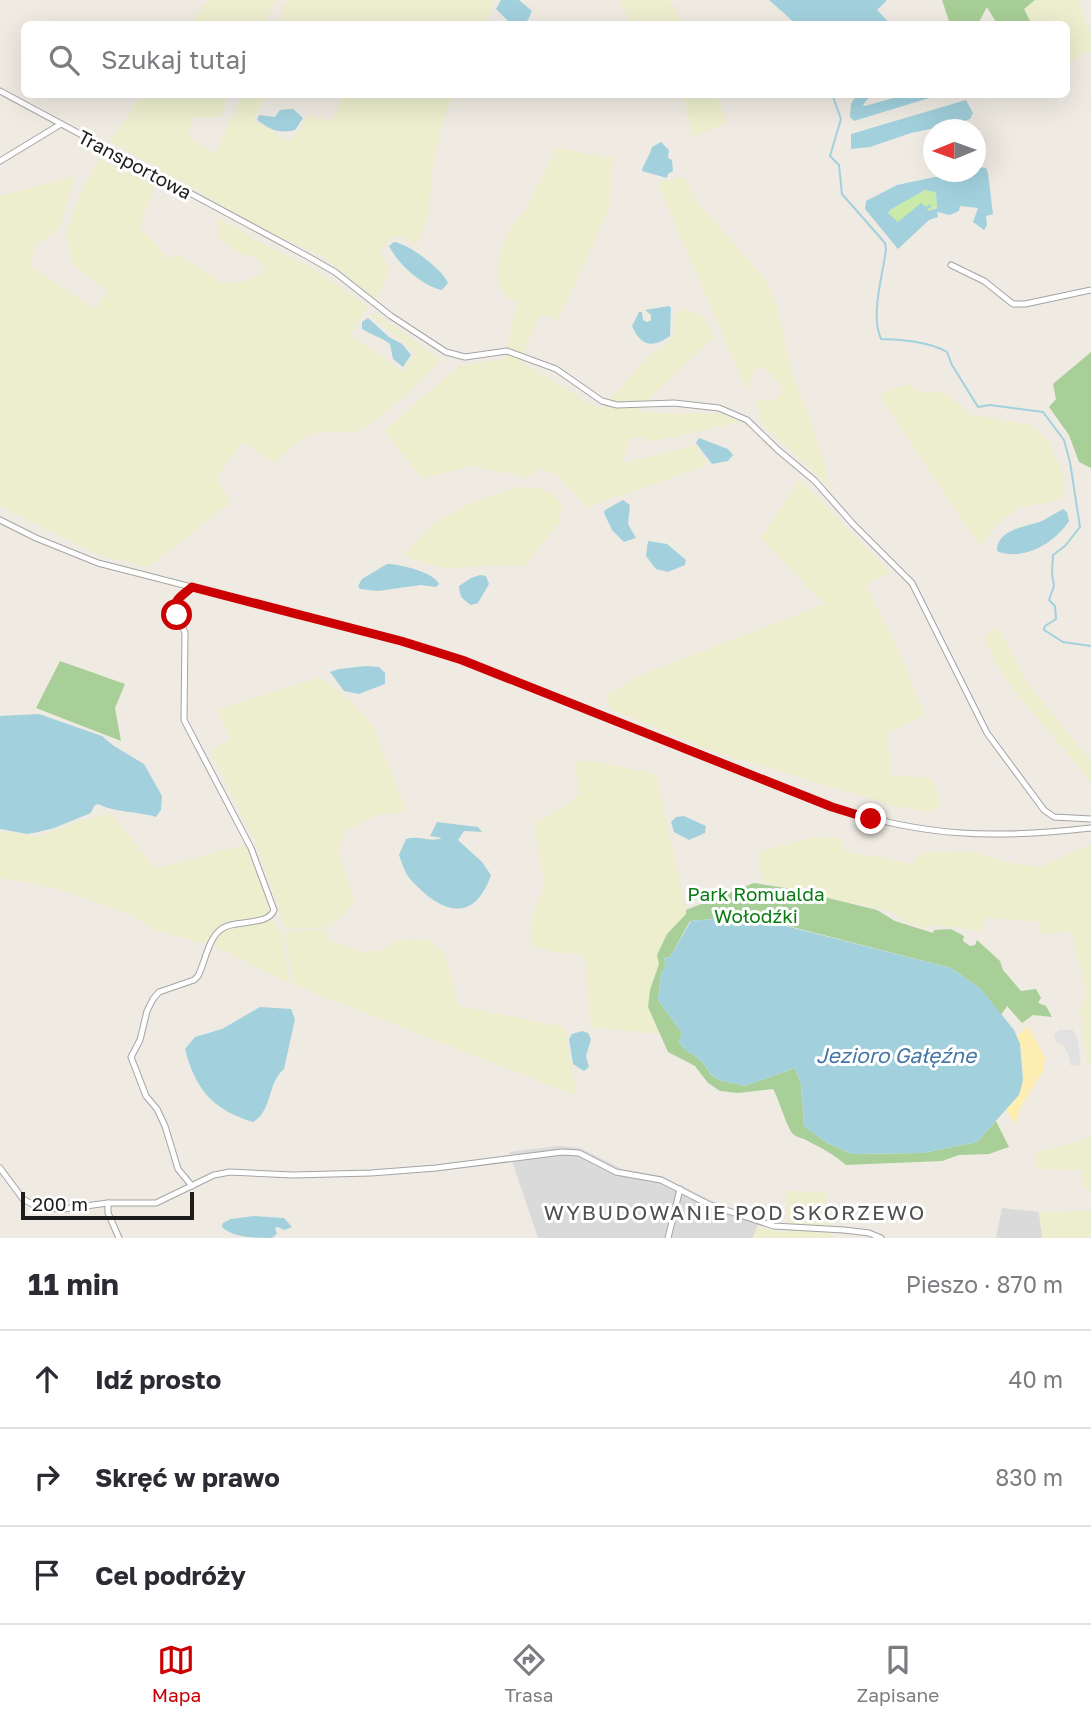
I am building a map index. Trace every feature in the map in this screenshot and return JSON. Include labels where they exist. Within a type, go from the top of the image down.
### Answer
[{"type":"street","name":"Transportowa","points":[[0,91],[335,272],[391,316],[446,352],[465,357],[507,351],[548,366],[602,401],[617,405],[674,404],[719,408],[747,420],[815,481],[912,583],[987,733],[1044,810],[1054,817],[1091,819]]},
{"type":"street","points":[[0,161],[61,124]]},
{"type":"street","points":[[951,265],[984,281],[1013,304],[1025,304],[1091,290]]},
{"type":"street","points":[[0,520],[98,563],[401,641],[462,660],[832,807],[871,819],[964,835],[1018,835],[1091,828]]},
{"type":"street","points":[[192,587],[174,605],[185,633],[184,720],[251,848],[274,910],[266,919],[239,922],[222,928],[214,936],[202,969],[194,980],[159,992],[147,1011],[131,1057],[146,1096],[157,1109],[178,1168],[192,1186]]},
{"type":"street","points":[[0,1168],[23,1199],[39,1208],[63,1209],[108,1203],[156,1203],[214,1175],[230,1172],[293,1175],[371,1173],[436,1168],[562,1152],[579,1153],[616,1172],[661,1180],[710,1205],[774,1226],[844,1230],[869,1233],[881,1238]]},
{"type":"street","points":[[668,1238],[680,1189]]},
{"type":"street","points":[[108,1203],[108,1213],[118,1238]]},
{"type":"shaded area","points":[[1059,1030],[1073,1030],[1077,1038],[1081,1065],[1071,1066],[1067,1051],[1062,1044],[1056,1042],[1054,1035]]},
{"type":"shaded area","points":[[558,1146],[580,1148],[622,1169],[662,1176],[712,1201],[761,1218],[753,1238],[538,1238],[509,1152]]},
{"type":"shaded area","points":[[1002,1208],[1039,1212],[1042,1238],[996,1238]]},
{"type":"green space","points":[[208,0],[276,0],[266,21],[193,21]]},
{"type":"green space","points":[[287,0],[495,0],[486,21],[280,21]]},
{"type":"green space","points":[[619,0],[669,0],[681,21],[630,21]]},
{"type":"green space","points":[[942,0],[1035,0],[1024,9],[1030,21],[995,21],[987,7],[980,21],[949,21]]},
{"type":"green space","points":[[1035,0],[1077,0],[1091,35],[1091,50],[1070,61],[1070,21],[1029,21],[1024,9]]},
{"type":"green space","points":[[140,98],[226,98],[221,117],[195,117],[187,136],[215,154],[241,98],[264,98],[254,120],[290,142],[309,116],[332,120],[342,98],[453,98],[442,122],[432,173],[429,214],[423,232],[416,246],[403,236],[391,237],[380,253],[390,269],[376,299],[322,256],[271,233],[110,141]]},
{"type":"green space","points":[[684,98],[717,98],[727,123],[693,137]]},
{"type":"green space","points":[[557,148],[613,158],[609,210],[558,320],[541,314],[519,361],[601,410],[647,357],[673,339],[673,319],[678,311],[685,308],[706,319],[714,337],[635,412],[721,414],[740,422],[650,442],[641,437],[629,439],[623,463],[696,445],[708,465],[587,507],[556,475],[539,468],[527,477],[471,466],[422,479],[384,431],[459,366],[504,359],[518,300],[507,298],[497,281],[498,263],[509,230],[526,209]]},
{"type":"green space","points":[[100,159],[154,185],[140,227],[169,259],[178,255],[223,283],[248,281],[267,270],[257,258],[240,254],[217,236],[218,217],[259,242],[307,265],[368,306],[350,335],[402,371],[416,353],[370,315],[373,312],[441,360],[407,395],[360,431],[314,433],[296,443],[275,463],[243,442],[216,478],[231,502],[149,567],[98,555],[0,506],[0,196],[75,176],[60,228],[34,246],[31,267],[96,309],[107,292],[74,266],[65,233],[84,186]]},
{"type":"green space","points":[[684,177],[698,203],[766,280],[777,307],[792,372],[831,488],[762,424],[755,400],[771,401],[782,395],[781,385],[765,368],[756,369],[747,391],[657,182]]},
{"type":"green space","points":[[925,190],[936,191],[937,207],[929,211],[927,209],[931,207],[921,204],[898,222],[888,213],[890,210]]},
{"type":"green space","points":[[1091,352],[1091,468],[1079,462],[1069,435],[1049,407],[1056,399],[1053,384]]},
{"type":"green space","points":[[909,384],[919,393],[941,391],[956,401],[968,414],[1032,425],[1049,441],[1062,471],[1065,495],[1057,501],[1019,507],[995,526],[980,547],[879,394]]},
{"type":"green space","points":[[799,479],[890,572],[865,585],[895,642],[924,715],[887,734],[891,775],[931,778],[941,805],[929,812],[895,806],[706,749],[611,709],[606,700],[608,694],[641,675],[824,604],[761,538]]},
{"type":"green space","points":[[518,487],[539,488],[554,494],[562,506],[559,523],[525,566],[485,565],[451,569],[433,566],[403,555],[436,521],[467,505]]},
{"type":"green space","points":[[998,627],[1029,685],[1091,761],[1091,782],[1011,687],[995,662],[984,637]]},
{"type":"green space","points":[[60,661],[125,684],[115,708],[121,741],[36,708]]},
{"type":"green space","points":[[320,677],[352,702],[372,725],[407,812],[376,815],[346,831],[338,849],[354,902],[346,913],[327,927],[286,929],[255,842],[210,750],[231,739],[217,710]]},
{"type":"green space","points":[[575,761],[594,761],[656,774],[687,914],[667,934],[657,955],[659,964],[650,990],[648,1007],[659,1034],[591,1027],[584,954],[559,953],[531,947],[532,915],[544,882],[534,823],[572,802],[579,793]]},
{"type":"green space","points":[[106,814],[113,815],[157,868],[247,844],[271,911],[266,916],[223,922],[204,944],[153,929],[133,915],[52,887],[0,878],[0,831],[40,837],[73,823]]},
{"type":"green space","points":[[815,837],[841,838],[845,851],[913,864],[920,853],[971,851],[1001,861],[1039,867],[1091,845],[1091,1063],[1087,1063],[1080,1009],[1086,993],[1072,932],[1039,934],[1039,922],[986,918],[983,931],[933,925],[927,928],[906,922],[892,912],[762,882],[758,852]]},
{"type":"green space","name":"Park Romualda Wołodźki","points":[[754,883],[877,910],[895,921],[933,933],[934,930],[951,929],[964,936],[963,941],[970,946],[975,945],[977,940],[1000,961],[1003,970],[1021,991],[1036,989],[1041,998],[1038,1003],[1046,1006],[1052,1017],[1033,1015],[1022,1023],[1007,1006],[1001,1015],[981,989],[951,968],[773,922],[743,923],[723,918],[690,921],[670,957],[664,958],[666,965],[661,974],[658,1000],[682,1033],[679,1042],[701,1061],[714,1077],[744,1086],[795,1068],[801,1084],[804,1126],[827,1143],[852,1154],[923,1153],[977,1142],[996,1121],[1009,1147],[989,1154],[959,1155],[942,1161],[846,1165],[828,1152],[793,1134],[773,1089],[738,1093],[720,1091],[708,1083],[695,1066],[668,1052],[648,1007],[650,990],[659,964],[657,955],[667,934],[686,914],[686,910]]},
{"type":"green space","points":[[272,920],[278,925],[281,935],[290,984],[213,945],[220,932],[242,924]]},
{"type":"green space","points":[[326,929],[329,941],[363,952],[380,951],[396,941],[408,939],[430,941],[445,954],[459,1006],[565,1027],[577,1096],[294,985],[284,932]]},
{"type":"green space","points":[[1091,1136],[1091,1191],[1084,1187],[1081,1170],[1038,1169],[1036,1152]]},
{"type":"green space","points":[[786,1191],[825,1192],[833,1238],[753,1238],[757,1227],[788,1233]]},
{"type":"green space","points":[[1091,1211],[1091,1236],[1042,1238],[1039,1212]]},
{"type":"sand","points":[[1028,1027],[1045,1057],[1043,1071],[1022,1105],[1015,1124],[1006,1109],[1020,1091],[1023,1066],[1017,1036]]},
{"type":"water","points":[[501,0],[519,0],[532,11],[526,21],[508,21],[496,9]]},
{"type":"water","points":[[769,0],[887,0],[877,10],[888,21],[793,21]]},
{"type":"water","points":[[855,98],[869,98],[863,105],[865,106],[893,98],[929,98],[854,121],[850,117]]},
{"type":"water","points":[[966,100],[973,113],[970,119],[923,119],[923,130],[870,147],[851,149],[851,134]]},
{"type":"water","points":[[293,109],[303,118],[295,130],[275,130],[257,120],[259,115],[275,117],[280,110]]},
{"type":"water","points":[[661,142],[669,150],[668,158],[672,160],[673,171],[667,178],[642,171],[652,147]]},
{"type":"water","points":[[986,168],[993,214],[986,216],[987,225],[984,230],[973,222],[978,208],[960,206],[959,211],[950,215],[937,212],[938,217],[929,220],[898,249],[865,209],[866,201],[897,185],[923,180],[923,182],[986,182]],"holes":[[[925,190],[936,192],[937,208],[929,211],[927,209],[931,207],[930,204],[926,207],[921,203],[898,222],[888,213]]]},
{"type":"water","points":[[394,242],[416,252],[445,277],[448,283],[442,290],[427,284],[404,267],[389,246]]},
{"type":"water","points":[[669,306],[670,336],[653,344],[643,342],[632,326],[639,312],[642,312],[643,320],[647,322],[651,320],[651,315],[645,310]]},
{"type":"water","points":[[368,318],[389,337],[402,344],[411,355],[403,367],[393,359],[390,344],[362,329],[362,322]]},
{"type":"water","points":[[699,438],[728,449],[733,455],[728,461],[712,464],[696,443]]},
{"type":"water","points":[[623,500],[630,505],[628,524],[636,538],[624,542],[612,530],[604,513]]},
{"type":"water","points":[[1063,509],[1067,512],[1069,521],[1056,537],[1047,543],[1017,554],[997,551],[998,544],[1007,533],[1042,521]]},
{"type":"water","points":[[648,541],[667,544],[686,560],[685,565],[668,572],[656,569],[646,556]]},
{"type":"water","points":[[387,564],[424,572],[439,584],[436,587],[421,585],[378,591],[360,589],[358,586],[362,579]]},
{"type":"water","points":[[480,575],[486,576],[489,584],[478,603],[471,605],[462,597],[459,586]]},
{"type":"water","points":[[379,667],[385,673],[385,684],[359,694],[344,691],[330,672],[339,669]]},
{"type":"water","points":[[39,714],[102,736],[144,764],[162,796],[161,810],[156,817],[98,804],[91,813],[54,828],[27,834],[0,829],[0,716]]},
{"type":"water","points":[[684,816],[706,826],[705,833],[689,840],[674,832],[671,822],[676,817]]},
{"type":"water","points":[[437,822],[478,827],[482,832],[464,831],[458,840],[482,862],[491,875],[484,891],[475,902],[465,907],[455,909],[433,900],[409,878],[399,855],[406,839],[442,838],[430,836]]},
{"type":"water","name":"Jezioro Gałęźne","points":[[723,918],[743,924],[774,923],[951,968],[981,989],[1014,1030],[1020,1044],[1023,1080],[1019,1095],[977,1142],[923,1153],[852,1154],[827,1143],[804,1126],[801,1084],[795,1068],[744,1086],[716,1078],[679,1042],[682,1033],[658,1000],[661,974],[666,965],[664,958],[670,957],[691,921]]},
{"type":"water","points":[[260,1007],[291,1009],[295,1019],[284,1069],[275,1082],[264,1111],[253,1122],[227,1111],[208,1096],[194,1076],[185,1049],[195,1037],[222,1029]]},
{"type":"water","points":[[582,1031],[588,1033],[591,1039],[586,1056],[589,1067],[584,1071],[573,1064],[569,1039],[572,1034]]},
{"type":"water","points":[[254,1216],[284,1218],[292,1227],[284,1230],[275,1228],[277,1234],[272,1238],[238,1235],[222,1227],[223,1223],[231,1219]]},
{"type":"waterway","points":[[833,98],[841,119],[830,156],[839,165],[842,194],[885,243],[877,307],[881,339],[915,342],[947,352],[978,407],[990,405],[1043,412],[1064,440],[1080,527],[1065,546],[1053,555],[1054,586],[1049,600],[1055,606],[1056,619],[1045,626],[1044,630],[1063,642],[1091,646]]},
{"type":"district","name":"WYBUDOWANIE POD SKORZEWO","points":[[735,1212]]},
{"type":"route","points":[[177,615],[175,602],[192,587],[401,641],[462,660],[832,807],[871,819]]}]
